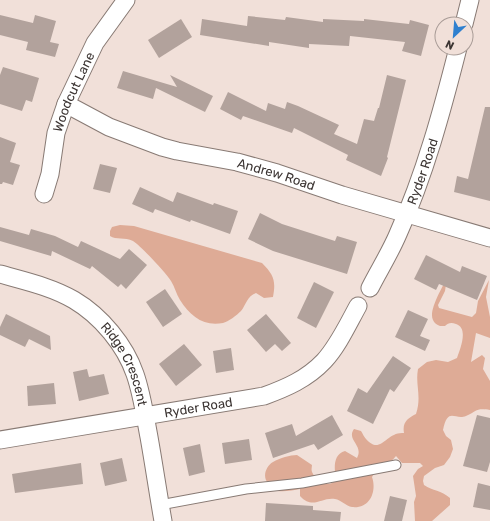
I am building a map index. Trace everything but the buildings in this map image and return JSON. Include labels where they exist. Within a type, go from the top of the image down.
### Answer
[{"type":"street","name":"Woodcut Lane","points":[[44,194],[50,174],[56,133],[66,104],[95,43],[126,0]]},
{"type":"street","points":[[466,16],[470,0]]},
{"type":"street","name":"Ryder Road","points":[[370,288],[390,252],[426,162],[456,56]]},
{"type":"street","name":"Andrew Road","points":[[66,104],[109,127],[162,147],[237,162],[270,171],[342,195],[490,238]]},
{"type":"street","name":"Ridge Crescent","points":[[0,274],[28,281],[70,298],[83,306],[103,323],[120,345],[135,374],[145,417],[162,513]]},
{"type":"street","name":"Ryder Road","points":[[0,440],[264,396],[299,381],[325,360],[358,306]]},
{"type":"lane","points":[[162,513],[246,489],[310,481],[396,465]]},
{"type":"shaded area","points":[[120,225],[134,226],[262,263],[273,278],[273,297],[264,298],[256,293],[253,294],[241,311],[227,321],[216,324],[204,322],[188,311],[168,277],[142,248],[133,241],[110,236],[112,227]]},
{"type":"shaded area","points":[[447,278],[445,291],[438,305],[439,308],[472,317],[476,313],[478,301],[489,280],[486,297],[490,317],[490,338],[476,333],[471,362],[482,355],[485,358],[483,369],[490,381],[490,410],[477,410],[466,416],[450,416],[447,418],[443,430],[446,436],[451,440],[453,449],[450,457],[444,465],[435,468],[424,476],[424,485],[447,495],[450,498],[450,505],[432,521],[415,521],[414,502],[416,496],[413,476],[418,469],[423,466],[420,463],[402,463],[396,456],[374,474],[372,477],[374,488],[371,498],[368,502],[358,507],[352,507],[335,499],[313,503],[300,496],[300,489],[281,491],[274,489],[266,481],[265,475],[268,466],[279,459],[297,455],[312,465],[312,472],[316,478],[323,483],[330,484],[336,479],[335,462],[338,455],[345,451],[357,458],[359,453],[352,436],[354,429],[361,431],[371,444],[376,445],[393,435],[404,433],[405,423],[416,414],[418,408],[418,369],[427,362],[436,360],[448,362],[457,358],[461,344],[463,334],[460,326],[451,323],[445,326],[440,326],[434,322],[432,316],[434,305]]}]
